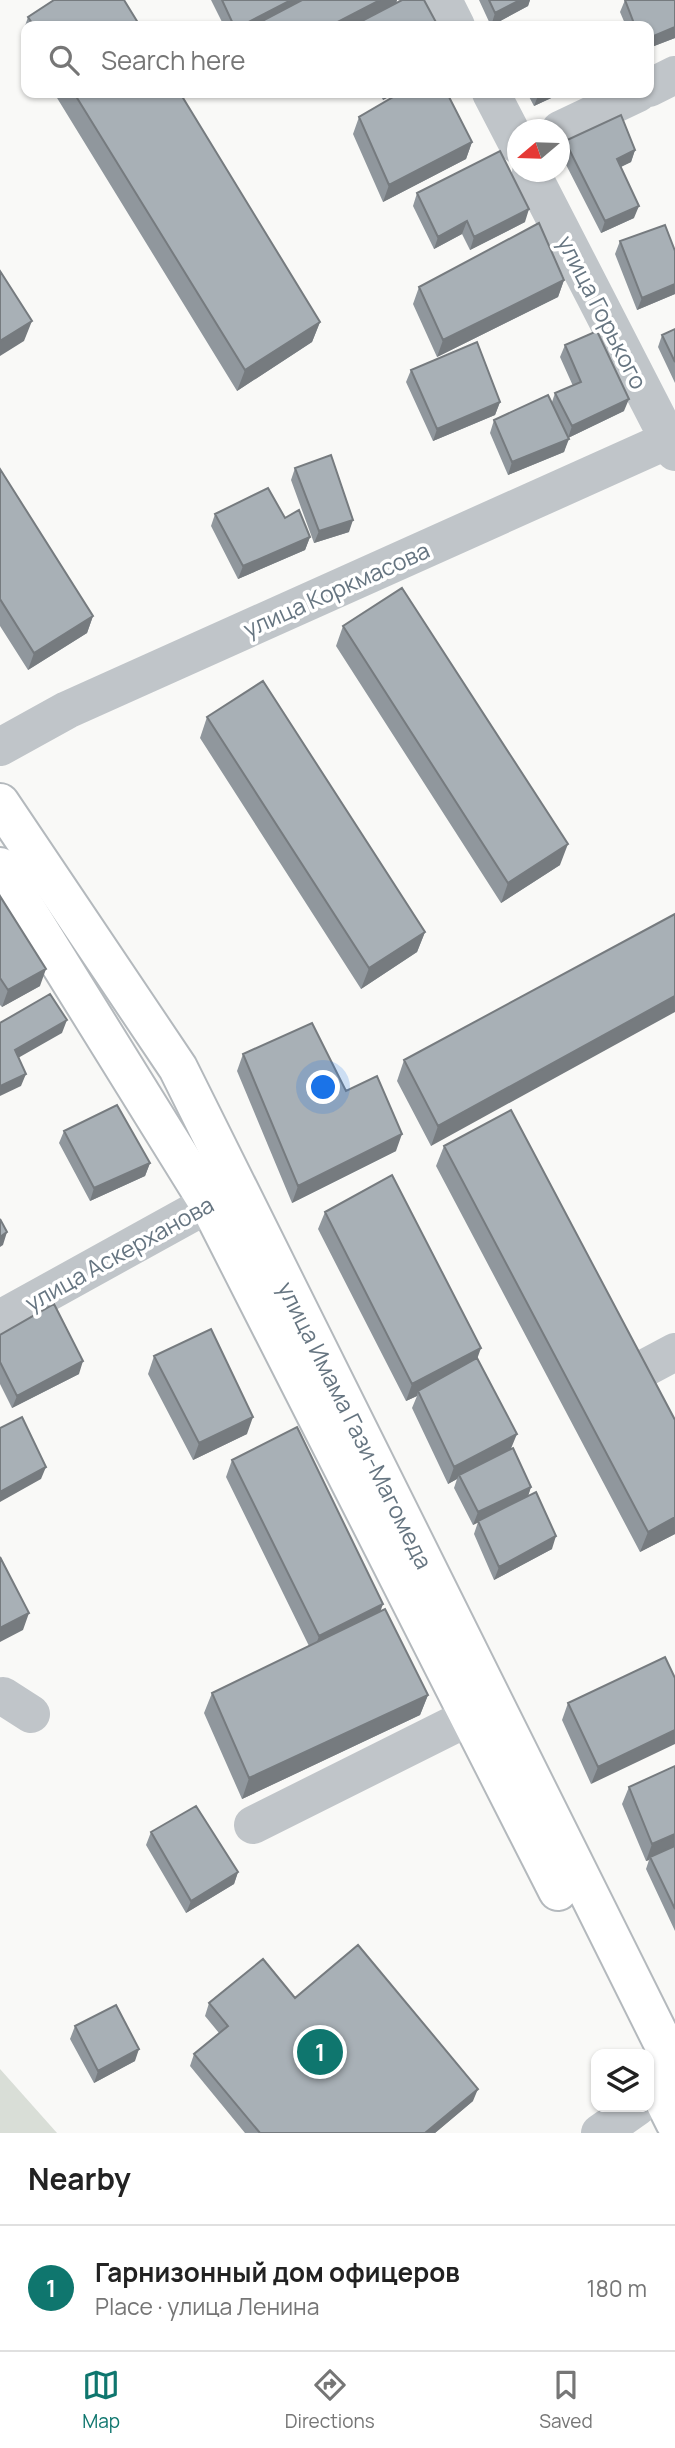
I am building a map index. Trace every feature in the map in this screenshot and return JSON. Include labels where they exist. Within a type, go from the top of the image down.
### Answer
[{"type":"main road","name":"улица Имама Гази-Магомеда","points":[[2,813],[178,1068],[223,1196],[660,2091]]},
{"type":"main road","points":[[0,867],[223,1196],[469,1717],[638,2049]]},
{"type":"street","points":[[443,0],[454,21]]},
{"type":"street","points":[[654,86],[675,75]]},
{"type":"street","points":[[494,98],[507,125]]},
{"type":"street","points":[[570,125],[627,98]]},
{"type":"street","name":"улица Горького","points":[[536,182],[673,443]]},
{"type":"street","name":"улица Коркмасова","points":[[0,747],[67,710],[673,443]]},
{"type":"street","name":"улица Аскерханова","points":[[0,1318],[223,1196]]},
{"type":"street","points":[[253,1825],[469,1717]]},
{"type":"street","points":[[600,2133],[660,2091]]},
{"type":"shaded area","points":[[0,2069],[57,2133],[0,2133]]},
{"type":"building","points":[[54,0],[124,0],[137,21],[31,21],[28,17]]},
{"type":"building","points":[[222,0],[291,0],[251,21],[232,21]]},
{"type":"building","points":[[302,0],[380,0],[340,21],[262,21]]},
{"type":"building","points":[[402,0],[424,0],[435,21],[362,21]]},
{"type":"building","points":[[489,0],[520,0],[495,13]]},
{"type":"building","points":[[625,0],[675,0],[675,27],[654,36],[654,21],[633,21]]},
{"type":"building","points":[[77,98],[183,98],[320,322],[245,370]]},
{"type":"building","points":[[391,98],[450,98],[472,142],[389,185],[359,117]]},
{"type":"building","points":[[621,115],[635,150],[617,159],[639,206],[605,221],[570,151],[570,139]]},
{"type":"building","points":[[500,151],[507,165],[507,182],[516,182],[529,209],[474,237],[467,221],[438,237],[417,193]]},
{"type":"building","points":[[539,223],[564,280],[443,340],[419,287]]},
{"type":"building","points":[[665,225],[675,251],[675,284],[642,298],[620,241]]},
{"type":"building","points":[[0,271],[32,321],[0,341]]},
{"type":"building","points":[[675,329],[675,362],[662,335]]},
{"type":"building","points":[[597,331],[629,399],[572,426],[555,393],[581,382],[565,345]]},
{"type":"building","points":[[477,342],[500,402],[437,429],[411,370]]},
{"type":"building","points":[[548,395],[569,439],[512,462],[494,420]]},
{"type":"building","points":[[331,455],[353,520],[319,531],[295,468]]},
{"type":"building","points":[[0,469],[93,616],[34,653],[0,599]]},
{"type":"building","points":[[268,488],[285,518],[299,510],[310,537],[243,566],[215,514]]},
{"type":"building","points":[[402,588],[568,844],[508,883],[343,626]]},
{"type":"building","points":[[263,681],[425,932],[369,968],[207,717]]},
{"type":"building","points":[[0,896],[46,969],[8,990],[0,978]]},
{"type":"building","points":[[675,914],[675,996],[438,1126],[404,1060]]},
{"type":"building","points":[[50,994],[67,1020],[15,1050],[26,1074],[0,1086],[0,1023]]},
{"type":"building","points":[[312,1023],[346,1091],[377,1076],[402,1134],[298,1186],[243,1054]]},
{"type":"building","points":[[117,1105],[150,1163],[94,1188],[64,1131]]},
{"type":"building","points":[[511,1110],[675,1420],[675,1517],[648,1532],[444,1146]]},
{"type":"building","points":[[392,1175],[481,1348],[412,1384],[325,1212]]},
{"type":"building","points":[[0,1219],[7,1232],[0,1237]]},
{"type":"building","points":[[54,1304],[83,1361],[17,1396],[0,1362],[0,1335]]},
{"type":"building","points":[[211,1329],[253,1417],[199,1443],[154,1356]]},
{"type":"building","points":[[477,1358],[517,1434],[454,1467],[418,1391]]},
{"type":"building","points":[[22,1417],[46,1467],[0,1492],[0,1428]]},
{"type":"building","points":[[297,1427],[383,1604],[319,1636],[232,1460]]},
{"type":"building","points":[[513,1448],[531,1487],[478,1512],[459,1475]]},
{"type":"building","points":[[536,1492],[556,1536],[499,1567],[478,1521]]},
{"type":"building","points":[[0,1557],[29,1613],[0,1628]]},
{"type":"building","points":[[385,1609],[428,1695],[249,1778],[212,1693]]},
{"type":"building","points":[[665,1657],[675,1678],[675,1730],[598,1767],[568,1703]]},
{"type":"building","points":[[675,1766],[675,1834],[652,1844],[629,1787]]},
{"type":"building","points":[[196,1806],[238,1872],[191,1901],[151,1832]]},
{"type":"building","points":[[675,1846],[675,1909],[650,1857]]},
{"type":"building","points":[[358,1945],[478,2089],[425,2133],[260,2133],[194,2054],[228,2026],[209,2003],[263,1959],[295,1998]]},
{"type":"building","points":[[116,2005],[139,2049],[98,2071],[75,2026]]},
{"type":"place","name":"Гарнизонный дом офицеров","points":[[320,2052]]}]
